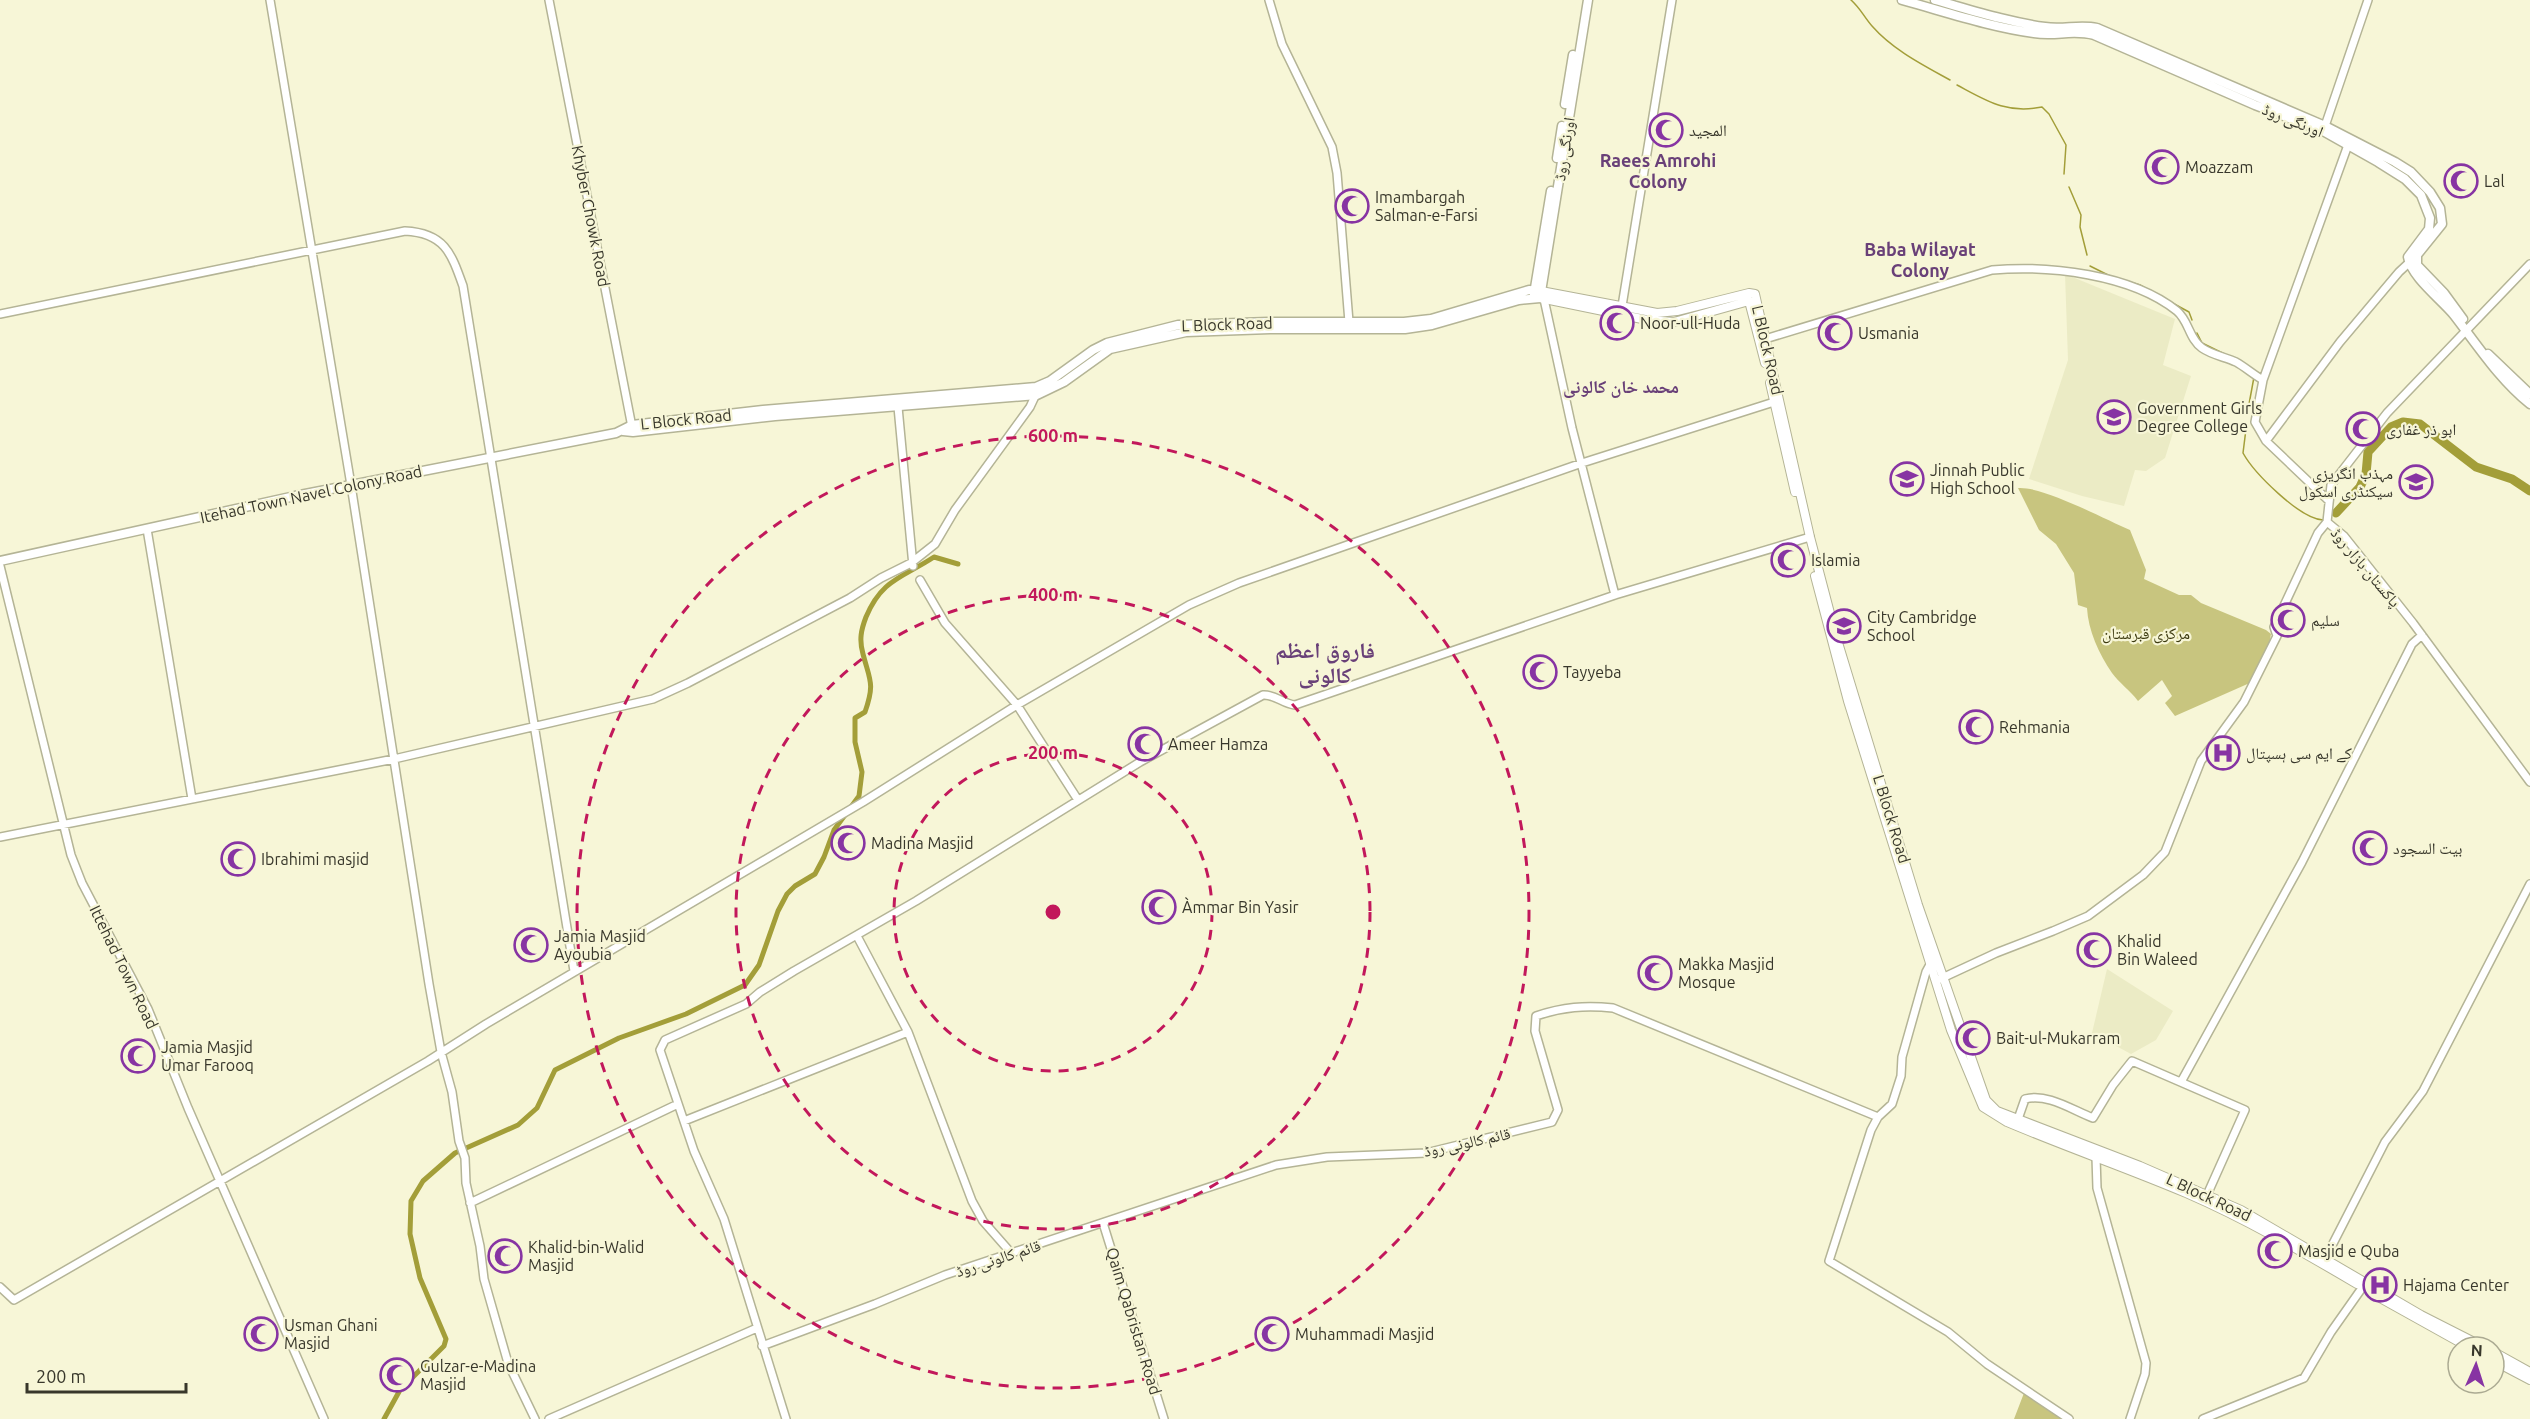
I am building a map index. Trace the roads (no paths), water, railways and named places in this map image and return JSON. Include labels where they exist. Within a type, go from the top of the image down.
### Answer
[{"type":"main road","name":"اورنگی روڈ","points":[[1539,295],[1582,0]]},
{"type":"main road","name":"اورنگی روڈ","points":[[1539,295],[1588,0]]},
{"type":"main road","name":"اورنگی روڈ","points":[[1902,0],[2026,32],[2052,34],[2076,31],[2094,35],[2255,105],[2323,131],[2405,179],[2421,195],[2430,218],[2429,229],[2410,253],[2413,260],[2440,228],[2443,220],[2440,208],[2430,192],[2411,172],[2325,126],[2097,28],[2086,26],[2046,28],[2014,22],[1935,0]]},
{"type":"main road","points":[[2413,260],[2444,293],[2496,372],[2530,404]]},
{"type":"main road","name":"L Block Road","points":[[629,429],[898,407],[1037,391],[1111,341],[1185,324],[1404,322],[1431,319],[1500,297],[1539,295],[1657,313],[1752,293],[1756,297],[1808,538],[1855,700],[1936,957],[1939,979],[1964,1064],[1985,1109],[2007,1122],[2096,1156],[2249,1222],[2461,1335]]},
{"type":"main road","name":"L Block Road","points":[[1096,353],[1186,332],[1270,329],[1381,330],[1425,326],[1539,295],[1647,320],[1674,322],[1749,301],[1848,702],[1930,964],[1939,979],[1986,1100],[1997,1111],[2140,1166],[2241,1210],[2324,1261],[2362,1288],[2446,1335]]},
{"type":"main road","points":[[2468,331],[2486,352],[2530,394]]},
{"type":"main road","name":"L Block Road","points":[[629,429],[763,410],[1037,391]]},
{"type":"main road","name":"Itehad Town Navel Colony Road","points":[[0,561],[351,485],[629,429]]},
{"type":"main road","points":[[2506,1359],[2530,1372]]},
{"type":"main road","points":[[2506,1367],[2530,1380]]},
{"type":"street","points":[[270,0],[313,249],[441,1052],[452,1092],[465,1158],[466,1183],[480,1246],[484,1279],[508,1363],[535,1419]]},
{"type":"street","name":"Khyber Chowk Road","points":[[549,0],[629,429]]},
{"type":"street","points":[[1269,0],[1282,44],[1332,147],[1337,173],[1349,322]]},
{"type":"street","points":[[1622,306],[1672,0]]},
{"type":"street","points":[[2325,126],[2368,0]]},
{"type":"street","points":[[2329,501],[2266,441],[2255,422],[2263,380],[2348,145]]},
{"type":"street","points":[[0,314],[405,231],[424,231],[441,243],[454,262],[463,286],[574,971]]},
{"type":"street","points":[[2266,441],[2319,369],[2413,260]]},
{"type":"street","name":"پاکستان بازار روڈ","points":[[2530,264],[2388,413],[2331,485],[2327,522],[2344,536],[2422,635],[2530,782]]},
{"type":"street","points":[[1765,339],[1992,270],[2030,268],[2078,272],[2135,288],[2177,311],[2186,321],[2195,341],[2202,348],[2238,363],[2263,380]]},
{"type":"street","points":[[1539,295],[1615,595]]},
{"type":"street","points":[[0,837],[394,759],[653,699],[688,683],[912,564],[935,544],[955,510],[1037,391]]},
{"type":"street","points":[[0,1287],[14,1300],[441,1052],[574,971],[863,802],[1017,705],[1198,601],[1242,582],[1582,463],[1774,402]]},
{"type":"street","points":[[898,407],[912,564]]},
{"type":"street","points":[[1939,979],[2088,916],[2143,874],[2165,852],[2200,761],[2231,721],[2254,684],[2277,636],[2274,627],[2318,532],[2327,522]]},
{"type":"street","points":[[147,529],[192,799]]},
{"type":"street","points":[[786,1419],[724,1219],[694,1151],[660,1050],[665,1040],[746,1004],[760,992],[794,971],[857,936],[1142,761],[1263,695],[1270,695],[1283,704],[1295,705],[1615,595],[1808,538]]},
{"type":"street","name":"Ittehad Town Road","points":[[0,566],[65,823],[71,855],[82,883],[148,1009],[220,1182],[324,1419]]},
{"type":"street","points":[[920,580],[945,623],[1017,705],[1078,800]]},
{"type":"street","points":[[2181,1082],[2302,862],[2412,644],[2422,635]]},
{"type":"street","points":[[2324,1261],[2385,1142],[2423,1092],[2530,884]]},
{"type":"street","points":[[857,936],[908,1032],[972,1201],[983,1221],[1012,1254]]},
{"type":"street","points":[[1936,957],[1930,964],[1902,1057],[1900,1076],[1892,1104],[1878,1117],[1871,1130],[1829,1261],[1948,1332],[1987,1364],[2069,1419]]},
{"type":"street","name":"قائم کالونی روڈ","points":[[762,1346],[874,1305],[945,1275],[1276,1165],[1327,1157],[1426,1153],[1552,1122],[1558,1110],[1535,1031],[1536,1016],[1578,1005],[1613,1008],[1878,1117]]},
{"type":"street","points":[[684,1122],[908,1032]]},
{"type":"street","points":[[2018,1119],[2025,1099],[2033,1097],[2045,1098],[2093,1118],[2133,1061],[2246,1110],[2216,1171],[2207,1195]]},
{"type":"street","points":[[470,1203],[678,1104]]},
{"type":"street","points":[[2096,1156],[2097,1188],[2146,1363],[2145,1374],[2130,1419]]},
{"type":"street","name":"Qaim Qabristan Road","points":[[1103,1223],[1164,1419]]},
{"type":"street","points":[[2203,1419],[2304,1378],[2331,1332],[2362,1288]]},
{"type":"street","points":[[549,1419],[757,1328]]},
{"type":"street","points":[[2229,1409],[2232,1419]]},
{"type":"waterway","points":[[1851,0],[1880,35],[1909,56],[1950,80]]},
{"type":"waterway","points":[[1957,85],[1997,105],[2018,109],[2042,107],[2049,114],[2066,145],[2064,174]]},
{"type":"waterway","points":[[2069,187],[2081,215],[2080,227],[2087,255]]},
{"type":"waterway","points":[[2090,266],[2110,276],[2140,285],[2158,295]]},
{"type":"waterway","points":[[2165,299],[2189,312],[2192,320]]},
{"type":"waterway","points":[[2197,333],[2202,343],[2245,364]]},
{"type":"waterway","points":[[2247,415],[2254,377]]},
{"type":"waterway","points":[[2336,513],[2360,487],[2366,474],[2368,452],[2391,427],[2403,422],[2420,424],[2476,467],[2512,479],[2530,491]]},
{"type":"waterway","points":[[2246,429],[2243,453],[2257,472],[2290,504],[2313,518],[2323,520]]},
{"type":"waterway","points":[[384,1419],[400,1390],[444,1346],[446,1339],[420,1278],[410,1234],[411,1201],[423,1181],[455,1153],[518,1125],[537,1108],[555,1070],[619,1038],[686,1014],[745,985],[759,965],[778,911],[787,894],[795,886],[815,874],[834,830],[859,796],[862,772],[855,742],[855,718],[865,712],[871,688],[861,640],[864,622],[872,604],[886,587],[934,557],[958,564]]},
{"type":"place","name":"المجید","points":[[1666,130]]},
{"type":"place","name":"Moazzam","points":[[2162,167]]},
{"type":"place","name":"Lal","points":[[2461,181]]},
{"type":"place","name":"Imambargah Salman-e-Farsi","points":[[1352,206]]},
{"type":"place","name":"Noor-ull-Huda","points":[[1617,323]]},
{"type":"place","name":"Usmania","points":[[1835,333]]},
{"type":"place","name":"Government Girls Degree College","points":[[2114,417]]},
{"type":"place","name":"ابو ذر غفاری","points":[[2363,429]]},
{"type":"place","name":"Jinnah Public High School","points":[[1907,479]]},
{"type":"place","name":"مہذب انگریزی سیکنڈری اسکول","points":[[2416,482]]},
{"type":"place","name":"Islamia","points":[[1788,560]]},
{"type":"place","name":"سلیم","points":[[2288,620]]},
{"type":"place","name":"City Cambridge School","points":[[1844,626]]},
{"type":"place","name":"Tayyeba","points":[[1540,672]]},
{"type":"place","name":"Rehmania","points":[[1976,727]]},
{"type":"place","name":"Ameer Hamza","points":[[1145,744]]},
{"type":"place","name":"کے ایم سی ہسپتال","points":[[2223,753]]},
{"type":"place","name":"Madina Masjid","points":[[848,843]]},
{"type":"place","name":"بیت السجود","points":[[2370,848]]},
{"type":"place","name":"Ibrahimi masjid","points":[[238,859]]},
{"type":"place","name":"Àmmar Bin Yasir","points":[[1159,907]]},
{"type":"place","name":"Jamia Masjid Ayoubia","points":[[531,945]]},
{"type":"place","name":"Khalid Bin Waleed","points":[[2094,950]]},
{"type":"place","name":"Makka Masjid Mosque","points":[[1655,973]]},
{"type":"place","name":"Bait-ul-Mukarram","points":[[1973,1038]]},
{"type":"place","name":"Jamia Masjid Umar Farooq","points":[[138,1056]]},
{"type":"place","name":"Masjid e Quba","points":[[2275,1251]]},
{"type":"place","name":"Khalid-bin-Walid Masjid","points":[[505,1256]]},
{"type":"place","name":"Hajama Center","points":[[2380,1285]]},
{"type":"place","name":"Usman Ghani Masjid","points":[[261,1334]]},
{"type":"place","name":"Muhammadi Masjid","points":[[1272,1334]]},
{"type":"place","name":"Gulzar-e-Madina Masjid","points":[[397,1375]]},
{"type":"district","name":"Raees Amrohi Colony","points":[[1658,171]]},
{"type":"district","name":"Baba Wilayat Colony","points":[[1920,260]]},
{"type":"district","name":"محمد خان کالونی","points":[[1621,387]]},
{"type":"district","name":"فاروق اعظم کالونی","points":[[1325,662]]},
{"type":"park label","name":"مرکزی قبرستان","points":[[2146,633]]}]
